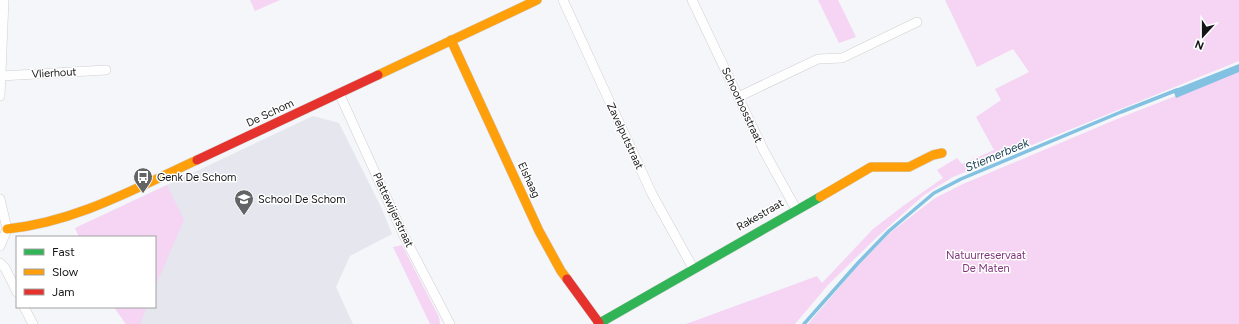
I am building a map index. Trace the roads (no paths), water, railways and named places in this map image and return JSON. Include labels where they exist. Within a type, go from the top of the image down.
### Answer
[{"type":"street","points":[[0,96],[4,0]]},
{"type":"street","name":"De Schom","points":[[7,229],[22,228],[52,222],[94,208],[537,0]]},
{"type":"street","name":"Zavelputstraat","points":[[563,0],[652,194],[693,268]]},
{"type":"street","name":"Schoorbosstraat","points":[[692,0],[764,151],[796,209]]},
{"type":"street","points":[[738,97],[818,59],[842,58],[917,22]]},
{"type":"street","name":"Elshaag","points":[[451,40],[540,231],[561,271],[598,324]]},
{"type":"street","name":"Vlierhout","points":[[1,76],[106,70]]},
{"type":"street","name":"Plattewijerstraat","points":[[339,94],[404,236],[450,324]]},
{"type":"street","name":"Rakestraat","points":[[598,324],[871,167],[909,167],[933,155],[942,153]]},
{"type":"street","points":[[0,199],[7,229],[0,246]]},
{"type":"street","points":[[0,263],[5,268],[16,290]]},
{"type":"street","points":[[25,308],[33,324]]},
{"type":"water","points":[[1239,64],[1239,72],[1176,98],[1173,90]]},
{"type":"waterway","name":"Stiemerbeek","points":[[804,324],[858,263],[889,231],[934,193],[961,179],[1177,90]]},
{"type":"place","name":"Genk De Schom","points":[[143,194]]},
{"type":"place","name":"School De Schom","points":[[244,216]]},
{"type":"park label","name":"Natuurreservaat De Maten","points":[[986,261]]}]
